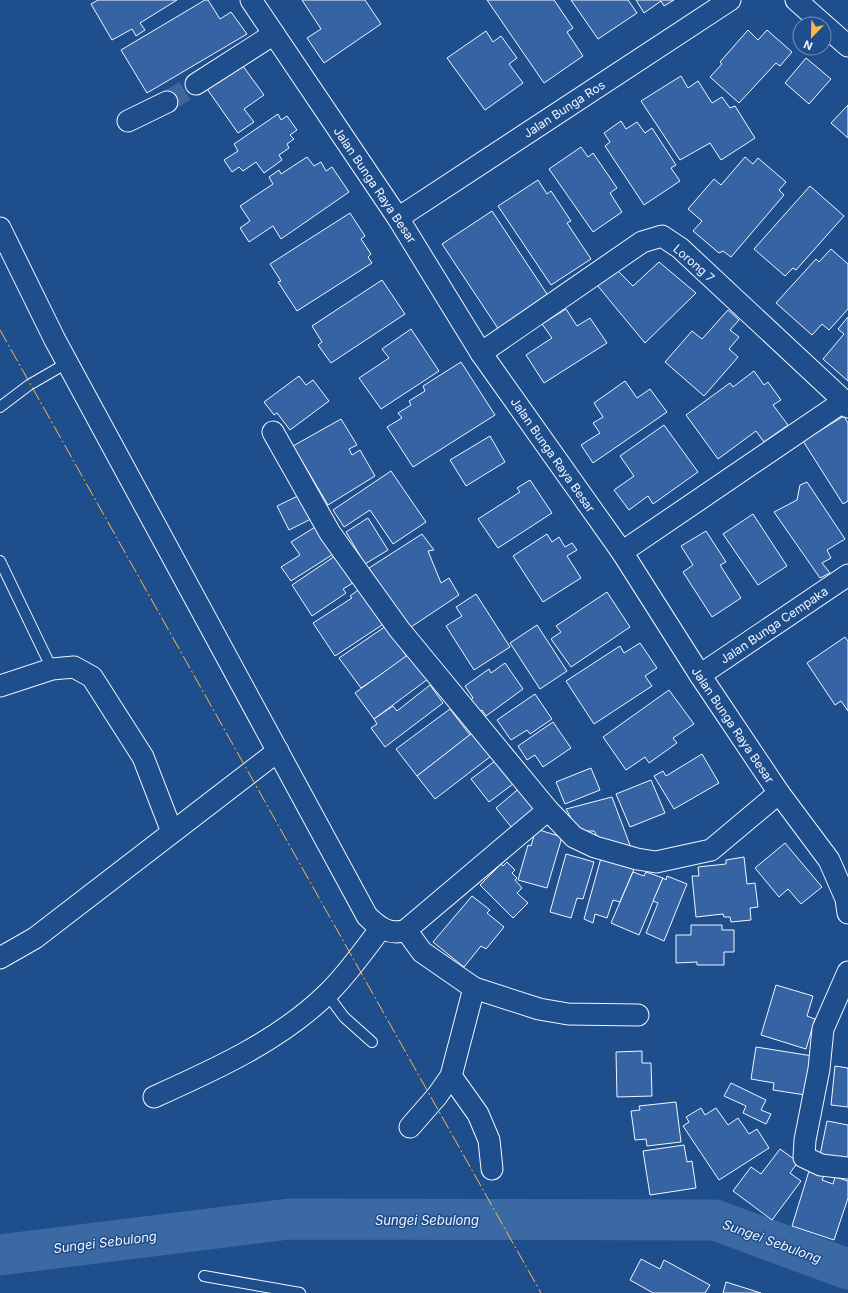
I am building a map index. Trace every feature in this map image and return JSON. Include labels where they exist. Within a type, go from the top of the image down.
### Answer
[{"type":"street","name":"Jalan Bunga Raya Besar","points":[[251,0],[398,218],[481,353],[622,552],[700,676],[779,793],[829,860],[842,872],[848,913]]},
{"type":"street","name":"Jalan Bunga Ros","points":[[398,218],[730,0]]},
{"type":"street","points":[[796,0],[813,16]]},
{"type":"street","points":[[832,33],[848,46]]},
{"type":"street","points":[[196,84],[274,34]]},
{"type":"street","points":[[128,121],[167,102]]},
{"type":"street","points":[[0,228],[67,363],[367,916],[382,928],[394,932],[406,930],[548,810]]},
{"type":"street","name":"Lorong 7","points":[[481,353],[642,242],[662,236],[680,248],[846,404]]},
{"type":"street","points":[[622,552],[846,404]]},
{"type":"street","points":[[273,432],[330,533],[395,623],[548,810],[574,837],[595,847],[636,859],[656,862],[711,850],[779,793]]},
{"type":"street","name":"Jalan Bunga Cempaka","points":[[700,676],[848,575]]},
{"type":"street","points":[[0,686],[52,669],[74,667],[92,677],[143,757],[172,832]]},
{"type":"street","points":[[0,958],[35,938],[278,751]]},
{"type":"street","points":[[154,1097],[226,1064],[295,1021],[328,994],[382,928]]},
{"type":"street","points":[[406,930],[422,952],[474,988],[540,1009],[568,1014],[638,1015]]},
{"type":"street","points":[[848,972],[823,1029],[814,1104],[805,1140],[804,1157],[821,1165],[848,1168]]},
{"type":"street","points":[[410,1127],[452,1076],[474,988]]},
{"type":"street","points":[[452,1076],[478,1114],[489,1140],[492,1169]]},
{"type":"lane","points":[[0,408],[29,385],[67,363]]},
{"type":"lane","points":[[0,561],[52,669]]},
{"type":"lane","points":[[328,994],[344,1017],[372,1042]]},
{"type":"lane","points":[[204,1276],[300,1293]]},
{"type":"building","points":[[98,0],[177,0],[140,23],[145,30],[136,36],[132,29],[112,40],[91,4]]},
{"type":"building","points":[[205,0],[208,0],[220,19],[231,12],[247,34],[147,93],[121,50]]},
{"type":"building","points":[[302,0],[365,0],[381,24],[324,63],[307,38],[321,29]]},
{"type":"building","points":[[487,0],[554,0],[573,28],[567,32],[583,56],[544,83]]},
{"type":"building","points":[[571,0],[628,0],[637,13],[598,39]]},
{"type":"building","points":[[636,0],[674,0],[664,6],[661,1],[644,13]]},
{"type":"building","points":[[748,30],[758,40],[767,30],[792,52],[780,66],[776,63],[739,103],[710,77],[722,64],[720,62]]},
{"type":"building","points":[[486,31],[493,42],[501,36],[517,58],[509,64],[523,83],[485,110],[447,58]]},
{"type":"building","points":[[806,58],[831,79],[809,104],[785,83]]},
{"type":"building","points":[[240,62],[264,95],[244,109],[254,122],[238,133],[205,86]]},
{"type":"building","points":[[681,76],[688,88],[698,81],[712,103],[722,97],[730,108],[735,106],[755,138],[721,160],[710,143],[680,160],[641,101]]},
{"type":"building","points":[[848,105],[848,138],[831,123]]},
{"type":"building","points":[[278,114],[281,120],[287,116],[297,130],[290,135],[294,139],[287,144],[289,148],[279,155],[282,160],[264,173],[256,162],[243,171],[239,167],[232,172],[224,160],[238,151],[234,144]]},
{"type":"building","points":[[621,121],[626,129],[637,122],[645,133],[652,128],[676,165],[671,168],[680,181],[644,205],[605,146],[610,142],[604,133]]},
{"type":"building","points":[[581,147],[588,157],[593,153],[617,188],[610,193],[622,212],[593,232],[549,169]]},
{"type":"building","points":[[307,157],[314,166],[321,162],[326,171],[332,167],[349,192],[281,239],[273,226],[249,242],[240,228],[250,221],[240,206],[273,184],[269,177],[279,170],[281,174]]},
{"type":"building","points":[[745,157],[753,164],[758,158],[786,182],[779,190],[784,195],[731,257],[723,251],[719,253],[693,231],[702,221],[688,209],[714,179],[721,185]]},
{"type":"building","points":[[538,180],[547,194],[551,191],[571,221],[567,223],[591,259],[551,285],[498,206]]},
{"type":"building","points":[[810,186],[844,216],[796,270],[793,268],[785,276],[754,249]]},
{"type":"building","points":[[492,211],[549,297],[499,330],[442,244]]},
{"type":"building","points":[[350,213],[365,236],[361,239],[371,254],[368,257],[372,263],[297,311],[278,282],[281,281],[270,264]]},
{"type":"building","points":[[831,249],[848,264],[848,309],[829,330],[822,324],[812,335],[776,303],[816,259],[819,262]]},
{"type":"building","points":[[659,262],[696,293],[645,343],[597,285],[617,270],[633,286]]},
{"type":"building","points":[[382,280],[405,314],[331,363],[318,345],[322,342],[312,326]]},
{"type":"building","points":[[566,309],[577,326],[590,318],[607,343],[544,383],[526,355],[552,338],[542,324]]},
{"type":"building","points":[[728,310],[739,320],[730,330],[739,337],[729,349],[738,357],[704,396],[665,362],[692,331],[702,339]]},
{"type":"building","points":[[848,317],[848,381],[823,359],[844,334],[838,329]]},
{"type":"building","points":[[411,329],[439,371],[381,409],[359,378],[389,358],[382,349]]},
{"type":"building","points":[[461,362],[495,415],[413,467],[387,427],[402,418],[398,413],[411,405],[409,401],[425,391],[423,386]]},
{"type":"building","points":[[754,371],[764,385],[768,382],[781,400],[773,405],[788,425],[764,442],[756,431],[718,459],[686,415],[730,383],[733,387]]},
{"type":"building","points":[[299,376],[306,385],[313,380],[329,401],[290,430],[277,413],[274,415],[264,402]]},
{"type":"building","points":[[625,381],[637,398],[650,389],[667,412],[593,463],[581,445],[600,433],[593,423],[603,417],[594,403]]},
{"type":"building","points":[[844,416],[848,423],[848,501],[843,504],[803,441]]},
{"type":"building","points":[[341,419],[357,445],[349,449],[352,455],[360,450],[375,476],[328,505],[293,446]]},
{"type":"building","points":[[664,425],[698,472],[653,504],[648,496],[629,510],[614,490],[634,476],[620,456]]},
{"type":"building","points":[[490,436],[505,462],[466,486],[450,460]]},
{"type":"building","points":[[391,471],[426,522],[393,544],[370,510],[344,527],[333,510]]},
{"type":"building","points":[[530,480],[552,513],[498,548],[478,519],[520,492],[517,488]]},
{"type":"building","points":[[807,482],[845,539],[827,550],[831,558],[822,563],[830,573],[820,578],[774,512],[797,500],[800,485]]},
{"type":"building","points":[[302,494],[313,518],[289,530],[277,506]]},
{"type":"building","points":[[753,514],[787,566],[758,585],[723,534]]},
{"type":"building","points":[[368,518],[388,550],[365,564],[346,532]]},
{"type":"building","points":[[320,524],[338,551],[291,581],[281,567],[300,555],[291,542]]},
{"type":"building","points":[[706,531],[726,562],[720,565],[741,598],[712,617],[683,572],[693,565],[681,546]]},
{"type":"building","points":[[422,534],[434,550],[428,551],[441,583],[449,578],[459,595],[408,629],[369,568]]},
{"type":"building","points":[[547,534],[552,542],[559,537],[565,547],[572,543],[577,550],[567,556],[581,578],[543,602],[513,556]]},
{"type":"building","points":[[338,554],[356,581],[343,589],[346,593],[312,616],[292,585]]},
{"type":"building","points":[[361,588],[385,623],[335,656],[313,623],[352,598],[350,596]]},
{"type":"building","points":[[607,592],[630,627],[571,667],[551,639],[561,632],[556,626]]},
{"type":"building","points":[[476,594],[510,647],[474,670],[446,626],[462,616],[456,607]]},
{"type":"building","points":[[537,625],[567,671],[540,689],[510,643]]},
{"type":"building","points":[[386,626],[407,657],[361,688],[339,658]]},
{"type":"building","points":[[845,637],[848,641],[848,711],[841,701],[835,705],[807,663]]},
{"type":"building","points":[[640,643],[657,668],[645,676],[652,686],[594,724],[566,681],[620,646],[624,653]]},
{"type":"building","points":[[409,654],[428,679],[374,719],[355,693]]},
{"type":"building","points":[[505,663],[523,689],[486,716],[482,710],[478,713],[469,701],[473,698],[465,686],[489,669],[491,673]]},
{"type":"building","points":[[430,685],[443,703],[385,747],[371,728],[377,724],[374,719],[393,706],[397,711]]},
{"type":"building","points":[[669,690],[694,724],[673,738],[677,743],[649,763],[645,757],[626,770],[603,737]]},
{"type":"building","points":[[535,694],[552,719],[530,734],[527,730],[511,740],[497,720]]},
{"type":"building","points":[[450,709],[470,735],[417,776],[396,749]]},
{"type":"building","points":[[553,722],[571,748],[543,767],[535,755],[527,760],[518,746]]},
{"type":"building","points":[[476,730],[495,753],[435,799],[417,776]]},
{"type":"building","points":[[702,754],[719,783],[674,809],[654,776],[663,771],[666,776]]},
{"type":"building","points":[[499,758],[517,781],[489,802],[471,779]]},
{"type":"building","points":[[591,768],[600,790],[565,804],[556,782]]},
{"type":"building","points":[[651,780],[665,813],[630,827],[616,794]]},
{"type":"building","points":[[522,786],[539,806],[512,828],[496,808]]},
{"type":"building","points":[[612,797],[631,848],[600,841],[594,831],[578,831],[566,809]]},
{"type":"building","points":[[536,829],[562,837],[547,888],[518,880],[528,845],[531,846]]},
{"type":"building","points":[[785,843],[822,887],[801,904],[788,889],[779,897],[755,868]]},
{"type":"building","points":[[566,854],[594,862],[583,899],[577,898],[571,918],[550,912]]},
{"type":"building","points":[[744,857],[747,884],[755,883],[758,907],[750,908],[751,920],[731,922],[730,917],[724,917],[723,914],[696,917],[692,876],[699,876],[698,867],[726,864],[726,860]]},
{"type":"building","points":[[601,858],[634,869],[620,902],[613,900],[607,918],[595,914],[593,923],[584,919]]},
{"type":"building","points":[[507,862],[515,870],[512,873],[517,878],[515,880],[522,888],[517,893],[528,903],[513,918],[480,885],[501,864],[503,866]]},
{"type":"building","points":[[633,872],[644,876],[646,872],[663,878],[639,935],[611,923]]},
{"type":"building","points":[[667,876],[687,884],[664,941],[646,933],[658,903],[653,901],[663,878],[666,880]]},
{"type":"building","points":[[472,896],[490,910],[487,913],[504,927],[486,949],[481,946],[464,967],[433,942]]},
{"type":"building","points":[[691,925],[722,925],[722,930],[734,930],[734,952],[724,952],[724,965],[697,965],[697,962],[676,963],[676,935],[691,935]]},
{"type":"building","points":[[776,985],[813,996],[807,1016],[815,1019],[806,1049],[761,1035]]},
{"type":"building","points":[[756,1047],[819,1057],[812,1096],[773,1090],[774,1083],[751,1079]]},
{"type":"building","points":[[642,1051],[642,1063],[651,1063],[652,1096],[617,1097],[616,1052]]},
{"type":"building","points":[[835,1066],[848,1068],[848,1107],[831,1105]]},
{"type":"building","points":[[731,1083],[766,1100],[761,1110],[771,1114],[766,1124],[743,1113],[746,1106],[724,1096]]},
{"type":"building","points":[[676,1102],[681,1142],[647,1146],[646,1139],[635,1140],[631,1111],[640,1110],[639,1106]]},
{"type":"building","points":[[701,1108],[705,1115],[716,1108],[728,1125],[738,1118],[749,1134],[757,1129],[769,1148],[719,1180],[683,1126],[689,1122],[686,1117]]},
{"type":"building","points":[[827,1121],[848,1125],[848,1160],[820,1155]]},
{"type":"building","points":[[684,1145],[687,1162],[692,1161],[696,1188],[650,1195],[643,1151]]},
{"type":"building","points":[[780,1149],[798,1162],[790,1173],[801,1181],[772,1220],[733,1191],[751,1167],[761,1174]]},
{"type":"building","points":[[809,1171],[824,1176],[822,1180],[833,1184],[835,1177],[848,1181],[848,1198],[834,1240],[792,1226]]},
{"type":"building","points":[[641,1259],[660,1269],[664,1260],[710,1285],[705,1293],[653,1293],[630,1280]]},
{"type":"building","points":[[726,1282],[761,1293],[723,1293]]},
{"type":"waterway","name":"Sungei Sebulong","points":[[0,1255],[289,1219],[715,1220],[848,1269]]},
{"type":"tunnel","points":[[167,102],[196,84]]},
{"type":"power","points":[[0,330],[541,1293]]}]
